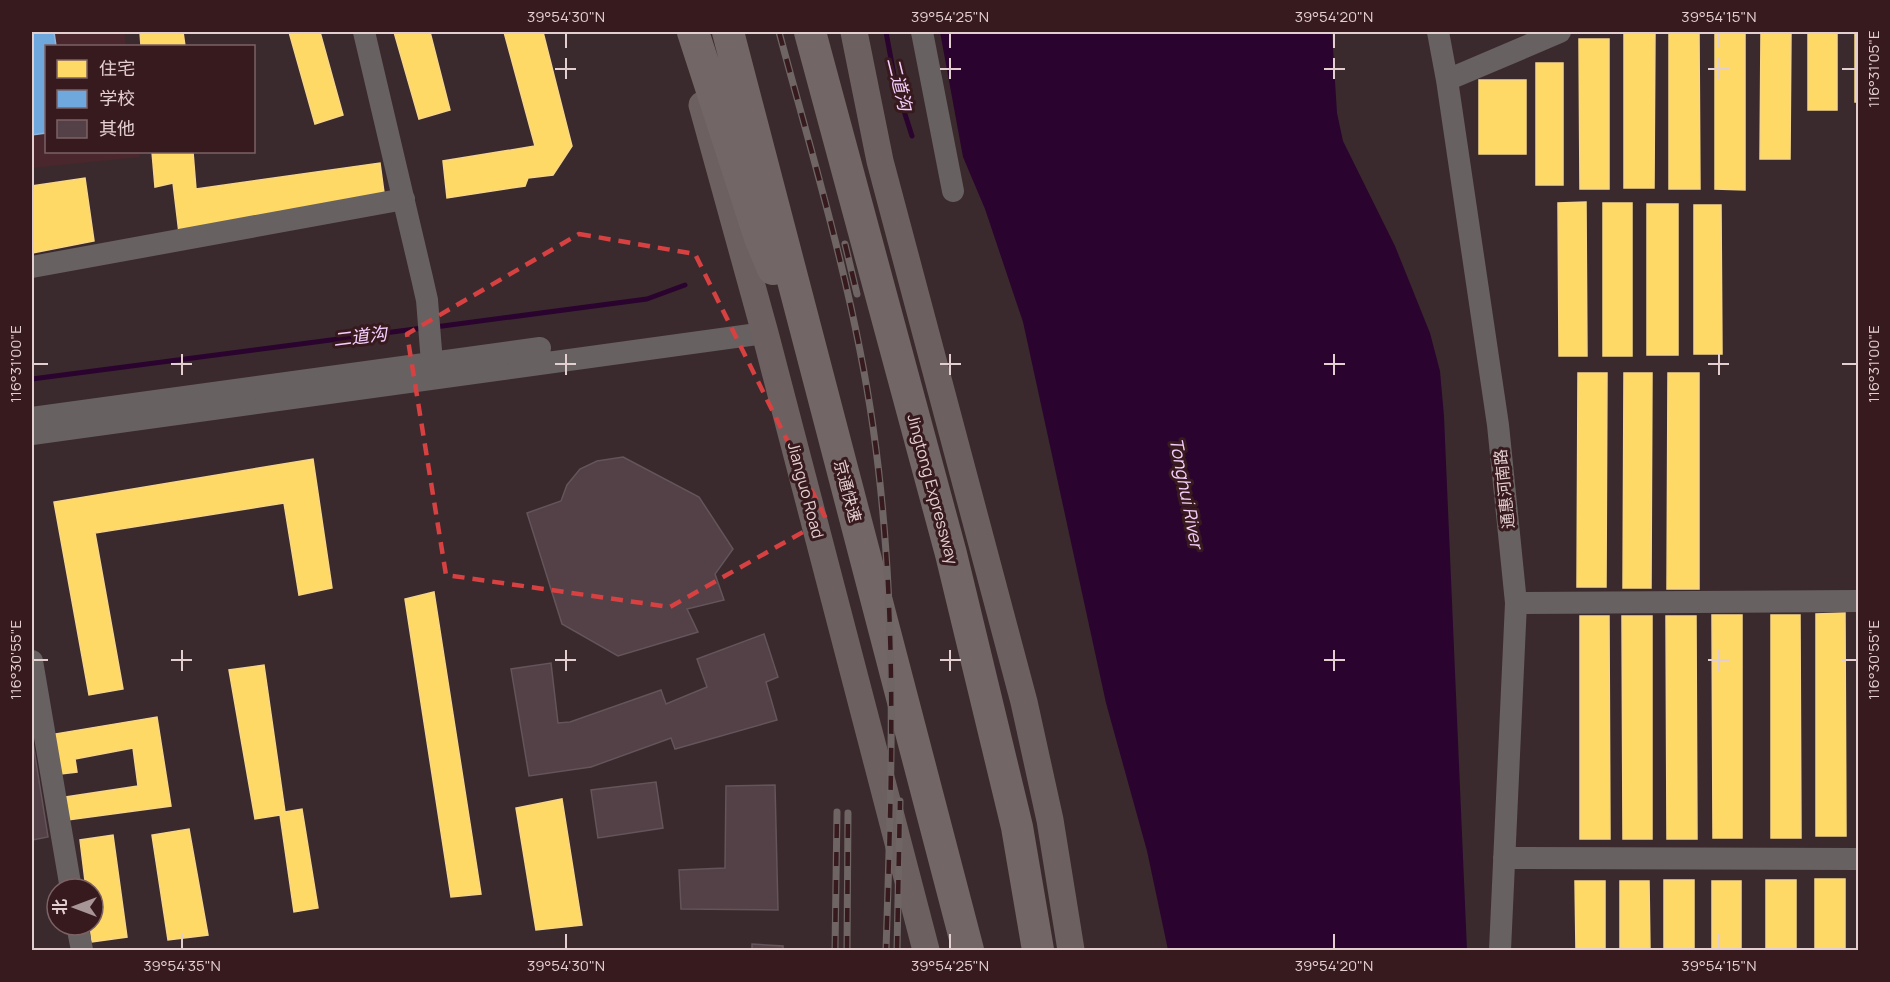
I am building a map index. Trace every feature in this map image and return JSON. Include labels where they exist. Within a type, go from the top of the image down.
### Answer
[{"type":"highway","points":[[693,32],[760,238],[821,388]]},
{"type":"highway","name":"京通快速","points":[[728,32],[968,951]]},
{"type":"highway","name":"Jingtong Expressway","points":[[810,32],[951,554],[1017,827],[1038,951]]},
{"type":"highway","points":[[825,32],[843,161]]},
{"type":"main road","name":"Jianguo Road","points":[[681,32],[763,326],[926,951]]},
{"type":"main road","points":[[854,32],[880,161],[1024,702],[1050,820],[1071,951]]},
{"type":"main road","points":[[1017,827],[1059,951]]},
{"type":"street","points":[[364,32],[427,300],[431,352]]},
{"type":"street","points":[[922,32],[953,191]]},
{"type":"street","name":"通惠河南路","points":[[1438,32],[1498,425],[1516,603],[1500,951]]},
{"type":"street","points":[[1447,80],[1560,32]]},
{"type":"street","points":[[32,267],[404,199]]},
{"type":"street","points":[[32,418],[431,352],[763,326]]},
{"type":"street","points":[[32,434],[763,326]]},
{"type":"street","points":[[1516,603],[1858,601]]},
{"type":"street","points":[[32,661],[69,877]]},
{"type":"street","points":[[1504,858],[1858,859]]},
{"type":"highlighted area","points":[[579,234],[695,254],[826,519],[670,607],[446,575],[407,334]]},
{"type":"shaded area","points":[[32,32],[124,32],[126,45],[45,45],[45,153],[139,153],[140,157],[32,168]]},
{"type":"water","name":"Tonghui River","points":[[940,32],[1332,32],[1337,113],[1343,141],[1395,246],[1430,333],[1440,371],[1444,416],[1467,950],[1168,950],[1147,851],[1106,703],[1023,322],[985,209],[963,157]]},
{"type":"building: 住宅","points":[[140,32],[183,32],[185,45],[141,45]]},
{"type":"building: 住宅","points":[[289,32],[320,32],[343,115],[315,124]]},
{"type":"building: 住宅","points":[[394,32],[430,32],[450,110],[419,119]]},
{"type":"building: 住宅","points":[[504,32],[543,32],[572,146],[553,175],[528,178],[525,186],[447,198],[443,161],[535,146]]},
{"type":"building: 住宅","points":[[1624,32],[1655,32],[1654,188],[1624,188]]},
{"type":"building: 住宅","points":[[1669,32],[1699,32],[1700,189],[1669,189]]},
{"type":"building: 住宅","points":[[1715,32],[1745,32],[1745,190],[1715,189]]},
{"type":"building: 住宅","points":[[1761,32],[1791,32],[1790,159],[1760,159]]},
{"type":"building: 住宅","points":[[1808,32],[1837,32],[1837,110],[1808,110]]},
{"type":"building: 住宅","points":[[1855,32],[1858,32],[1858,102],[1855,102]]},
{"type":"building: 住宅","points":[[1579,39],[1609,39],[1609,189],[1580,189]]},
{"type":"building: 住宅","points":[[1536,63],[1563,63],[1563,185],[1536,185]]},
{"type":"building: 住宅","points":[[1479,80],[1526,80],[1526,154],[1479,154]]},
{"type":"building: 住宅","points":[[152,153],[193,153],[196,189],[380,163],[385,200],[179,233],[173,183],[155,187]]},
{"type":"building: 住宅","points":[[85,178],[94,241],[32,253],[32,186]]},
{"type":"building: 住宅","points":[[1586,202],[1587,356],[1559,356],[1558,203]]},
{"type":"building: 住宅","points":[[1603,203],[1632,203],[1632,356],[1603,356]]},
{"type":"building: 住宅","points":[[1647,204],[1678,204],[1678,355],[1647,355]]},
{"type":"building: 住宅","points":[[1694,205],[1721,205],[1722,354],[1694,354]]},
{"type":"building: 住宅","points":[[1578,373],[1607,373],[1606,587],[1577,587]]},
{"type":"building: 住宅","points":[[1624,373],[1652,373],[1651,588],[1623,588]]},
{"type":"building: 住宅","points":[[1668,373],[1699,373],[1699,589],[1667,589]]},
{"type":"building: 住宅","points":[[313,459],[332,588],[299,595],[284,503],[95,533],[123,689],[89,695],[54,502]]},
{"type":"building: 住宅","points":[[434,592],[481,894],[451,897],[405,599]]},
{"type":"building: 住宅","points":[[1845,613],[1846,836],[1816,836],[1816,614]]},
{"type":"building: 住宅","points":[[1712,615],[1742,615],[1742,838],[1713,838]]},
{"type":"building: 住宅","points":[[1771,615],[1800,615],[1801,838],[1771,838]]},
{"type":"building: 住宅","points":[[1580,616],[1609,616],[1610,839],[1580,839]]},
{"type":"building: 住宅","points":[[1622,616],[1652,616],[1652,839],[1623,839]]},
{"type":"building: 住宅","points":[[1666,616],[1696,616],[1697,839],[1667,839]]},
{"type":"building: 住宅","points":[[264,665],[285,812],[302,809],[318,908],[294,912],[280,815],[255,819],[229,670]]},
{"type":"building: 住宅","points":[[157,717],[171,806],[68,820],[66,797],[138,786],[133,748],[75,759],[77,772],[61,774],[55,734]]},
{"type":"building: 住宅","points":[[562,799],[582,925],[536,930],[516,808]]},
{"type":"building: 住宅","points":[[189,829],[208,935],[168,940],[152,835]]},
{"type":"building: 住宅","points":[[113,835],[127,937],[92,942],[91,937],[105,937],[105,877],[85,877],[80,840]]},
{"type":"building: 住宅","points":[[1815,879],[1845,879],[1845,950],[1815,950]]},
{"type":"building: 住宅","points":[[1664,880],[1694,880],[1694,950],[1664,950]]},
{"type":"building: 住宅","points":[[1766,880],[1796,880],[1796,950],[1766,950]]},
{"type":"building: 住宅","points":[[1575,881],[1605,881],[1605,950],[1576,950]]},
{"type":"building: 住宅","points":[[1620,881],[1649,881],[1650,950],[1620,950]]},
{"type":"building: 住宅","points":[[1712,881],[1741,881],[1741,950],[1712,950]]},
{"type":"building: 学校","points":[[32,32],[54,32],[56,45],[45,45],[45,133],[32,135]]},
{"type":"building: 其他","points":[[623,457],[699,497],[733,549],[715,574],[724,600],[687,609],[698,632],[618,656],[562,624],[527,513],[561,501],[567,485],[580,469],[597,461]]},
{"type":"building: 其他","points":[[764,634],[778,677],[766,682],[777,720],[675,749],[671,738],[591,767],[529,776],[511,669],[551,663],[558,723],[570,722],[661,690],[666,704],[707,687],[697,659]]},
{"type":"building: 其他","points":[[32,743],[48,837],[32,840]]},
{"type":"building: 其他","points":[[656,782],[663,828],[598,838],[591,790]]},
{"type":"building: 其他","points":[[775,785],[778,910],[681,909],[679,870],[725,868],[726,786]]},
{"type":"building: 其他","points":[[752,944],[783,946],[783,950],[752,950]]},
{"type":"waterway","name":"二道沟","points":[[886,32],[896,86],[912,136]]},
{"type":"waterway","name":"二道沟","points":[[435,327],[647,299],[685,285]]},
{"type":"waterway","name":"二道沟","points":[[32,379],[423,328]]},
{"type":"railway","points":[[779,32],[844,277],[865,377],[881,492],[890,623],[891,689],[886,950]]},
{"type":"railway","points":[[845,244],[857,294]]},
{"type":"railway","points":[[897,950],[900,801]]},
{"type":"railway","points":[[835,950],[837,812]]},
{"type":"railway","points":[[847,950],[848,813]]}]
